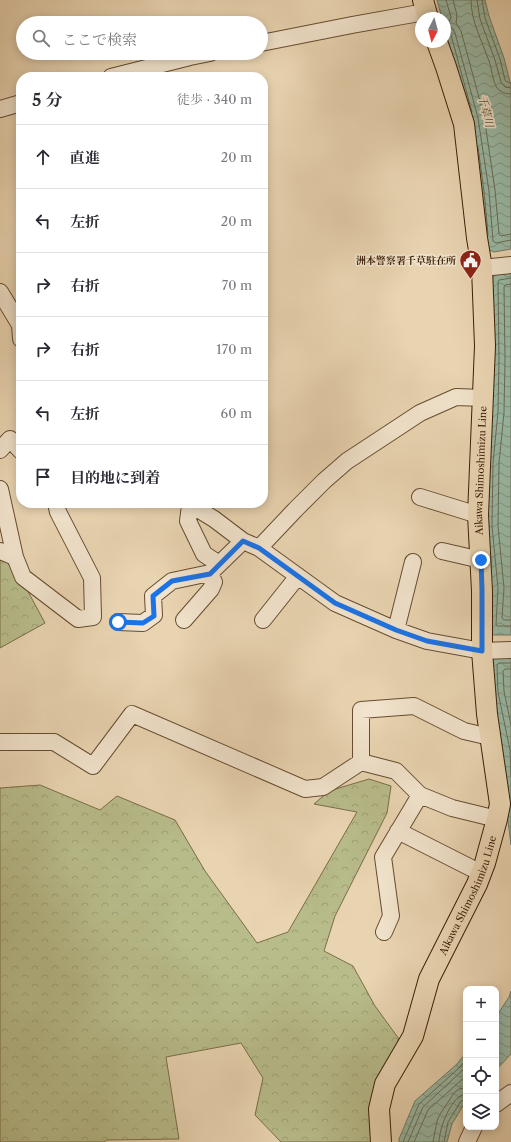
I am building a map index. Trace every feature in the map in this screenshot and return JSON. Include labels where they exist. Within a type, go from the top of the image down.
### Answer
[{"type":"main road","name":"Aikawa Shimoshimizu Line","points":[[381,1142],[379,1109],[385,1084],[413,1036],[429,979],[482,873],[500,804],[487,714],[486,651],[478,515],[485,346],[482,268],[477,238],[464,124],[438,48]]},
{"type":"street","points":[[268,42],[425,10]]},
{"type":"street","points":[[131,72],[180,60]]},
{"type":"street","points":[[0,109],[16,104]]},
{"type":"street","points":[[482,268],[511,264]]},
{"type":"street","points":[[0,292],[16,318]]},
{"type":"street","points":[[259,548],[324,481],[347,461],[420,413],[456,396],[483,398]]},
{"type":"street","points":[[0,450],[10,440],[16,446]]},
{"type":"street","points":[[0,489],[15,557],[23,577],[78,619],[93,617],[92,578],[57,508]]},
{"type":"street","points":[[420,497],[478,515]]},
{"type":"street","points":[[184,620],[212,589],[214,582],[214,569],[204,554],[188,521],[189,508]]},
{"type":"street","points":[[196,508],[214,519],[243,541],[259,548],[335,603],[396,630],[427,641],[486,651],[511,650]]},
{"type":"street","points":[[118,622],[143,623],[154,616],[153,596],[172,581],[214,569],[243,541]]},
{"type":"street","points":[[442,550],[481,560]]},
{"type":"street","points":[[0,551],[15,557]]},
{"type":"street","points":[[396,630],[413,562]]},
{"type":"street","points":[[264,620],[298,576]]},
{"type":"street","points":[[361,762],[361,710],[414,706],[464,731],[490,737]]},
{"type":"street","points":[[0,742],[54,742],[93,766],[132,714],[305,789],[323,787],[361,762],[396,771],[420,795],[452,808],[497,819]]},
{"type":"street","points":[[384,932],[391,916],[383,857],[420,795]]},
{"type":"street","points":[[398,831],[482,873]]},
{"type":"street","points":[[499,1102],[511,1093]]},
{"type":"street","points":[[467,1142],[473,1130]]},
{"type":"green space","points":[[0,557],[11,560],[45,623],[0,648]]},
{"type":"green space","points":[[369,779],[391,786],[387,813],[335,916],[324,951],[353,966],[375,1006],[399,1039],[372,1108],[372,1142],[281,1142],[255,1115],[263,1078],[241,1043],[166,1057],[179,1139],[107,1140],[104,1142],[0,1142],[0,788],[40,785],[100,810],[117,796],[175,820],[205,871],[257,943],[288,932],[357,812],[314,804],[329,791]]},
{"type":"water","name":"千草川","points":[[437,0],[485,0],[504,58],[511,86],[511,249],[494,252],[485,248],[470,119],[450,48],[451,12],[440,12]]},
{"type":"water","points":[[511,269],[511,635],[486,635],[483,526],[488,277],[493,272]]},
{"type":"water","points":[[494,654],[511,654],[511,845],[488,661]]},
{"type":"water","points":[[511,991],[511,1054],[499,1067],[499,1012]]},
{"type":"water","points":[[463,1057],[463,1106],[452,1124],[447,1142],[399,1142],[415,1101],[457,1064]]},
{"type":"place","name":"洲本警察署千草駐在所","points":[[471,280]]},
{"type":"route","points":[[118,622],[143,623],[154,616],[153,596],[172,581],[210,574],[243,541],[259,548],[335,603],[396,630],[427,641],[482,651],[481,560]]}]
